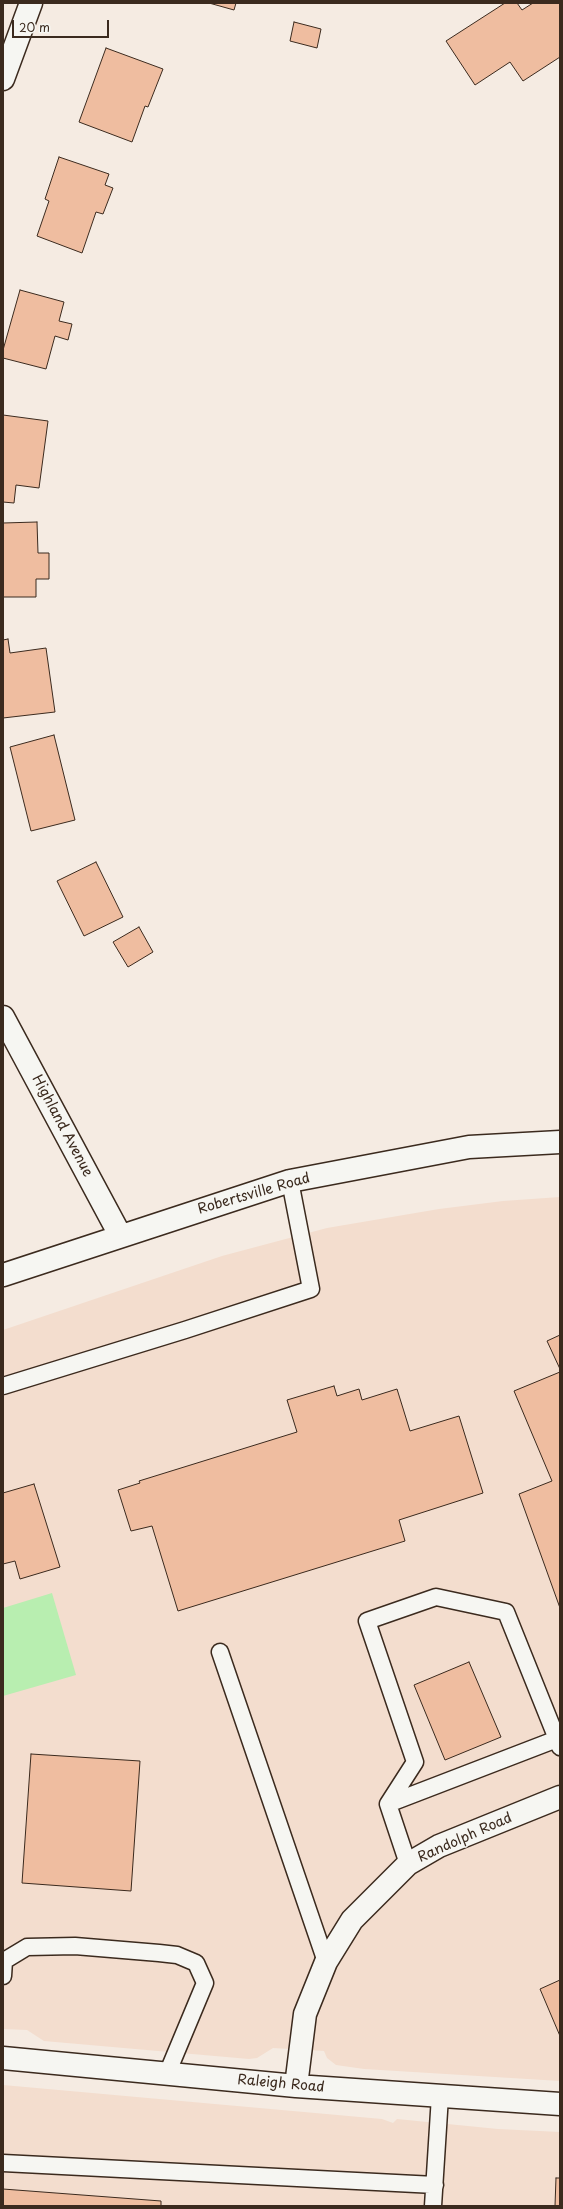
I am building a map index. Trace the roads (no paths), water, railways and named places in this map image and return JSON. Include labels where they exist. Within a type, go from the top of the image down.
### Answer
[{"type":"street","points":[[3,79],[31,3]]},
{"type":"street","name":"Highland Avenue","points":[[3,1017],[120,1235]]},
{"type":"street","name":"Robertsville Road","points":[[3,1275],[120,1235],[290,1180],[469,1147],[560,1142]]},
{"type":"street","name":"Randolph Road","points":[[296,2086],[305,2014],[326,1962],[352,1920],[408,1864],[439,1846],[560,1797]]},
{"type":"street","name":"Raleigh Road","points":[[3,2058],[296,2086],[560,2104]]},
{"type":"lane","points":[[3,1386],[185,1330],[311,1289],[290,1180]]},
{"type":"lane","points":[[436,1597],[506,1612],[558,1743],[388,1804],[415,1762],[367,1621],[436,1597]]},
{"type":"lane","points":[[220,1652],[326,1962]]},
{"type":"lane","points":[[388,1804],[408,1864]]},
{"type":"lane","points":[[3,1976],[4,1961],[27,1947],[75,1946],[159,1953],[177,1955],[196,1963],[205,1983],[166,2074]]},
{"type":"lane","points":[[433,2206],[440,2096]]},
{"type":"lane","points":[[3,2163],[435,2185]]}]
